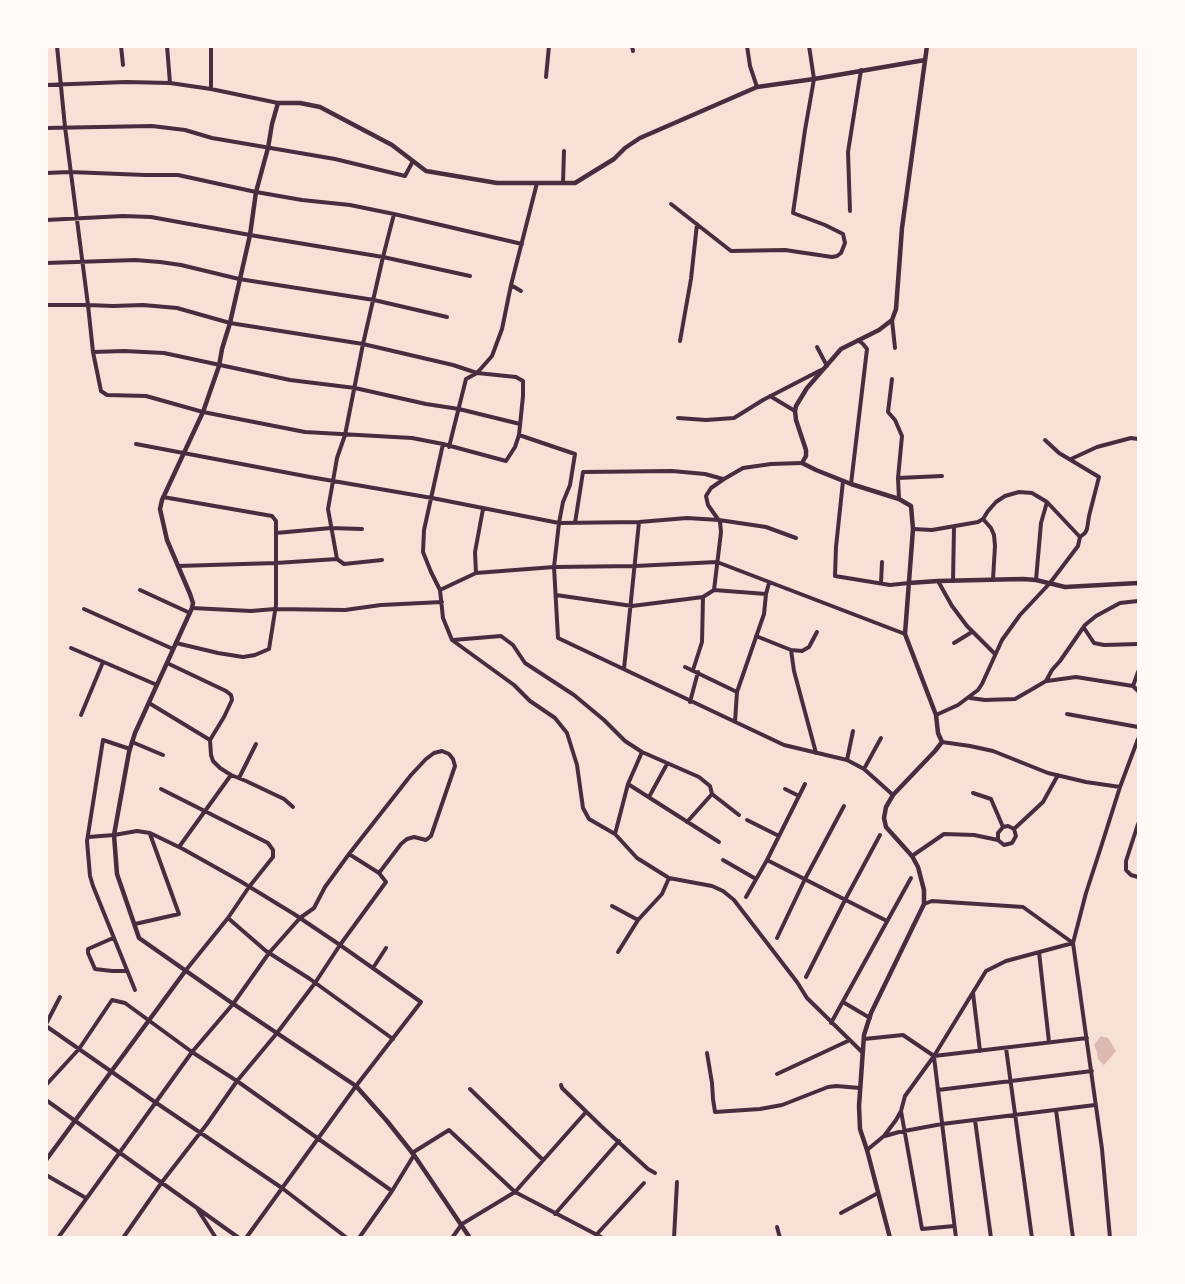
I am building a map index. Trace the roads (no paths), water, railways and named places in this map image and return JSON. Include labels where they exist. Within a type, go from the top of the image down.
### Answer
[{"type":"street","points":[[46,305],[88,305],[143,305],[177,308],[230,323],[363,344],[453,365],[477,374],[516,377],[523,381],[519,435],[506,461],[412,438],[305,432],[202,412],[146,396],[107,395],[101,391],[93,352],[88,305],[64,127],[57,46]]},
{"type":"street","points":[[122,46],[123,65]]},
{"type":"street","points":[[167,46],[170,83]]},
{"type":"street","points":[[211,46],[211,89]]},
{"type":"street","points":[[546,77],[549,46]]},
{"type":"street","points":[[747,46],[750,66],[757,87]]},
{"type":"street","points":[[671,204],[730,251],[785,250],[832,257],[842,253],[845,243],[843,234],[793,213],[814,79],[809,46]]},
{"type":"street","points":[[895,348],[892,320],[896,309],[902,228],[927,46]]},
{"type":"street","points":[[46,85],[170,83],[278,103],[300,103],[321,107],[392,145],[426,171],[497,183],[575,183],[614,159],[640,138],[757,87],[925,60]]},
{"type":"street","points":[[850,211],[848,152],[861,70]]},
{"type":"street","points":[[278,103],[256,192],[250,235],[219,366],[202,412],[163,497],[160,509],[167,540],[193,603],[130,749],[114,835],[117,874],[139,938],[356,1086],[413,1154],[470,1238]]},
{"type":"street","points":[[46,128],[152,126],[185,130],[212,138],[335,159],[405,177],[413,161]]},
{"type":"street","points":[[563,183],[564,151]]},
{"type":"street","points":[[46,173],[178,175],[256,192],[350,205],[522,244]]},
{"type":"street","points":[[449,447],[466,379],[477,374],[492,356],[502,329],[537,183]]},
{"type":"street","points":[[337,559],[328,509],[337,458],[345,435],[363,344],[394,214]]},
{"type":"street","points":[[46,220],[151,217],[383,257],[470,276]]},
{"type":"street","points":[[680,341],[691,279],[697,224]]},
{"type":"street","points":[[46,263],[135,260],[160,262],[239,279],[374,300],[447,317]]},
{"type":"street","points":[[511,285],[521,291]]},
{"type":"street","points":[[802,463],[806,450],[795,411],[807,388],[841,349],[879,330],[892,320]]},
{"type":"street","points":[[502,329],[510,332]]},
{"type":"street","points":[[851,484],[867,349],[858,340]]},
{"type":"street","points":[[817,347],[826,367]]},
{"type":"street","points":[[93,352],[164,353],[290,380],[355,388],[520,424]]},
{"type":"street","points":[[678,418],[706,420],[734,418],[826,367]]},
{"type":"street","points":[[892,379],[888,412],[895,420],[902,436],[898,478],[899,500]]},
{"type":"street","points":[[770,396],[795,411]]},
{"type":"street","points":[[519,435],[575,453],[570,485],[563,502],[559,523],[554,567],[558,638],[784,745],[847,760],[864,769],[893,795]]},
{"type":"street","points":[[1070,459],[1097,447],[1131,438],[1138,439]]},
{"type":"street","points":[[936,715],[958,705],[978,690],[1002,640],[1020,615],[1050,583],[1078,546],[1080,537],[1087,529],[1099,477],[1059,453],[1045,440]]},
{"type":"street","points":[[136,444],[559,523],[639,522],[687,518],[719,520],[766,527],[796,538]]},
{"type":"street","points":[[443,444],[424,530],[423,552],[440,590],[443,618],[452,640],[555,718],[567,733],[577,765],[583,808],[589,819],[615,834],[637,858],[669,878],[712,886],[734,900],[807,998],[862,1052]]},
{"type":"street","points":[[714,590],[721,532],[720,522],[708,505],[706,496],[711,488],[743,468],[755,465],[802,463],[910,506],[913,529],[905,633],[936,715],[938,733],[942,742]]},
{"type":"street","points":[[575,523],[583,472],[672,471],[705,474],[724,479]]},
{"type":"street","points":[[898,478],[942,476]]},
{"type":"street","points":[[843,481],[835,576],[890,585],[993,579],[1036,580],[1065,587],[1138,583]]},
{"type":"street","points":[[913,529],[932,530],[978,522],[983,519],[996,501],[1019,492],[1032,493],[1047,502],[1080,537]]},
{"type":"street","points":[[163,497],[272,516],[276,521],[275,609],[269,649],[243,657],[176,643]]},
{"type":"street","points":[[1036,580],[1041,523],[1047,502]]},
{"type":"street","points":[[476,573],[475,552],[483,509]]},
{"type":"street","points":[[983,519],[994,535],[993,579]]},
{"type":"street","points":[[624,669],[639,522]]},
{"type":"street","points":[[953,582],[954,527]]},
{"type":"street","points":[[276,533],[331,528],[362,529]]},
{"type":"street","points":[[178,566],[337,559],[344,564],[382,560]]},
{"type":"street","points":[[440,590],[476,573],[554,567],[717,562],[905,633]]},
{"type":"street","points":[[881,583],[882,562]]},
{"type":"street","points":[[938,581],[952,606],[972,632],[995,654]]},
{"type":"street","points":[[735,722],[737,692],[764,614],[769,583]]},
{"type":"street","points":[[140,590],[191,611],[345,610],[381,605],[442,602]]},
{"type":"street","points":[[556,596],[632,606],[703,597],[714,590],[766,594]]},
{"type":"street","points":[[690,702],[702,642],[703,597]]},
{"type":"street","points":[[1046,681],[1085,625],[1120,603],[1138,601]]},
{"type":"street","points":[[84,609],[173,649]]},
{"type":"street","points":[[1084,628],[1094,643],[1138,644]]},
{"type":"street","points":[[756,636],[791,650],[802,651],[809,647],[817,632]]},
{"type":"street","points":[[954,643],[972,632]]},
{"type":"street","points":[[452,640],[501,636],[513,645],[525,663],[574,695],[625,741],[642,752],[699,777],[710,786],[712,794],[739,815]]},
{"type":"street","points":[[71,648],[157,685]]},
{"type":"street","points":[[791,650],[794,671],[816,753]]},
{"type":"street","points":[[81,715],[103,662]]},
{"type":"street","points":[[167,663],[231,695],[232,700],[210,740],[210,755],[213,761],[231,775],[284,799],[293,807]]},
{"type":"street","points":[[685,667],[737,692]]},
{"type":"street","points":[[1133,686],[1138,672]]},
{"type":"street","points":[[969,698],[1016,699],[1046,681],[1076,677],[1133,686],[1138,691]]},
{"type":"street","points":[[148,703],[210,740]]},
{"type":"street","points":[[1067,714],[1138,727]]},
{"type":"street","points":[[847,760],[854,731]]},
{"type":"street","points":[[864,769],[881,738]]},
{"type":"street","points":[[1110,1238],[1102,1149],[1073,943],[1086,893],[1138,739]]},
{"type":"street","points":[[130,749],[103,740],[88,837],[90,876],[135,990]]},
{"type":"street","points":[[132,742],[163,755]]},
{"type":"street","points":[[942,742],[993,751],[1058,775],[1120,787]]},
{"type":"street","points":[[890,1238],[860,1129],[862,1052],[870,1018],[924,904],[924,890],[918,867],[912,856],[886,827],[884,818],[886,807],[893,795],[942,742]]},
{"type":"street","points":[[239,778],[256,744]]},
{"type":"street","points":[[58,1238],[192,1052],[233,1004],[269,953],[300,918],[314,908],[325,887],[349,854],[411,775],[434,753],[442,751],[449,754],[455,766],[431,836],[426,840],[414,837],[407,839],[379,873]]},
{"type":"street","points":[[615,834],[628,784],[642,752]]},
{"type":"street","points":[[649,796],[667,764]]},
{"type":"street","points":[[179,848],[231,775]]},
{"type":"street","points":[[1014,829],[1043,802],[1058,775]]},
{"type":"street","points":[[628,784],[719,842]]},
{"type":"street","points":[[746,897],[805,784]]},
{"type":"street","points":[[46,1160],[273,856],[273,850],[268,843],[161,789]]},
{"type":"street","points":[[785,789],[799,796]]},
{"type":"street","points":[[973,792],[991,799],[1002,827]]},
{"type":"street","points":[[687,822],[712,794]]},
{"type":"street","points":[[777,938],[844,806]]},
{"type":"street","points":[[747,820],[779,836]]},
{"type":"street","points":[[1138,825],[1126,861],[1126,870],[1138,877]]},
{"type":"street","points":[[912,856],[944,834],[974,835],[998,840],[1004,844],[1012,843],[1016,836],[1014,829],[1008,826],[1002,827],[998,833],[998,840]]},
{"type":"street","points":[[88,837],[137,831],[150,834],[179,848],[300,918],[421,1002],[356,1086],[246,1238]]},
{"type":"street","points":[[135,924],[179,914],[150,834]]},
{"type":"street","points":[[806,977],[880,835]]},
{"type":"street","points":[[123,1238],[237,1081],[278,1033],[315,983],[386,882],[379,873],[349,854]]},
{"type":"street","points":[[723,860],[756,879]]},
{"type":"street","points":[[767,860],[887,921]]},
{"type":"street","points":[[618,952],[638,920],[662,894],[669,878]]},
{"type":"street","points":[[831,1023],[912,878]]},
{"type":"street","points":[[924,904],[932,902],[1023,907],[1073,943]]},
{"type":"street","points":[[612,906],[638,920]]},
{"type":"street","points":[[228,918],[269,953],[393,1039]]},
{"type":"street","points":[[113,938],[88,949],[95,969],[127,971]]},
{"type":"street","points":[[867,1150],[884,1136],[901,1111],[905,1096],[934,1056],[986,971],[1006,961],[1073,943]]},
{"type":"street","points":[[373,968],[386,948]]},
{"type":"street","points":[[1039,952],[1049,1042]]},
{"type":"street","points":[[973,993],[980,1051]]},
{"type":"street","points":[[60,997],[46,1025],[282,1188],[347,1238]]},
{"type":"street","points":[[46,1085],[79,1049],[112,1000],[125,1003],[392,1191]]},
{"type":"street","points":[[843,1002],[870,1018]]},
{"type":"street","points":[[864,1039],[903,1035],[934,1056],[1087,1038]]},
{"type":"street","points":[[777,1074],[850,1040]]},
{"type":"street","points":[[1006,1048],[1032,1238]]},
{"type":"street","points":[[707,1053],[715,1113],[783,1105],[828,1087],[861,1088]]},
{"type":"street","points":[[934,1056],[956,1238]]},
{"type":"street","points":[[938,1090],[1092,1071]]},
{"type":"street","points":[[561,1085],[586,1112],[655,1173]]},
{"type":"street","points":[[470,1089],[543,1160]]},
{"type":"street","points":[[46,1100],[239,1238]]},
{"type":"street","points":[[884,1136],[942,1124],[1095,1106]]},
{"type":"street","points":[[1056,1110],[1073,1238]]},
{"type":"street","points":[[901,1111],[922,1229],[954,1226]]},
{"type":"street","points":[[452,1238],[462,1224],[515,1192],[586,1112]]},
{"type":"street","points":[[975,1120],[991,1238]]},
{"type":"street","points":[[359,1238],[392,1191],[413,1154],[449,1130],[515,1192],[600,1236],[644,1183]]},
{"type":"street","points":[[555,1214],[619,1141]]},
{"type":"street","points":[[46,1175],[86,1198]]},
{"type":"street","points":[[674,1238],[676,1182]]},
{"type":"street","points":[[841,1213],[878,1193]]},
{"type":"street","points":[[196,1206],[216,1238]]},
{"type":"street","points":[[777,1227],[780,1238]]}]
